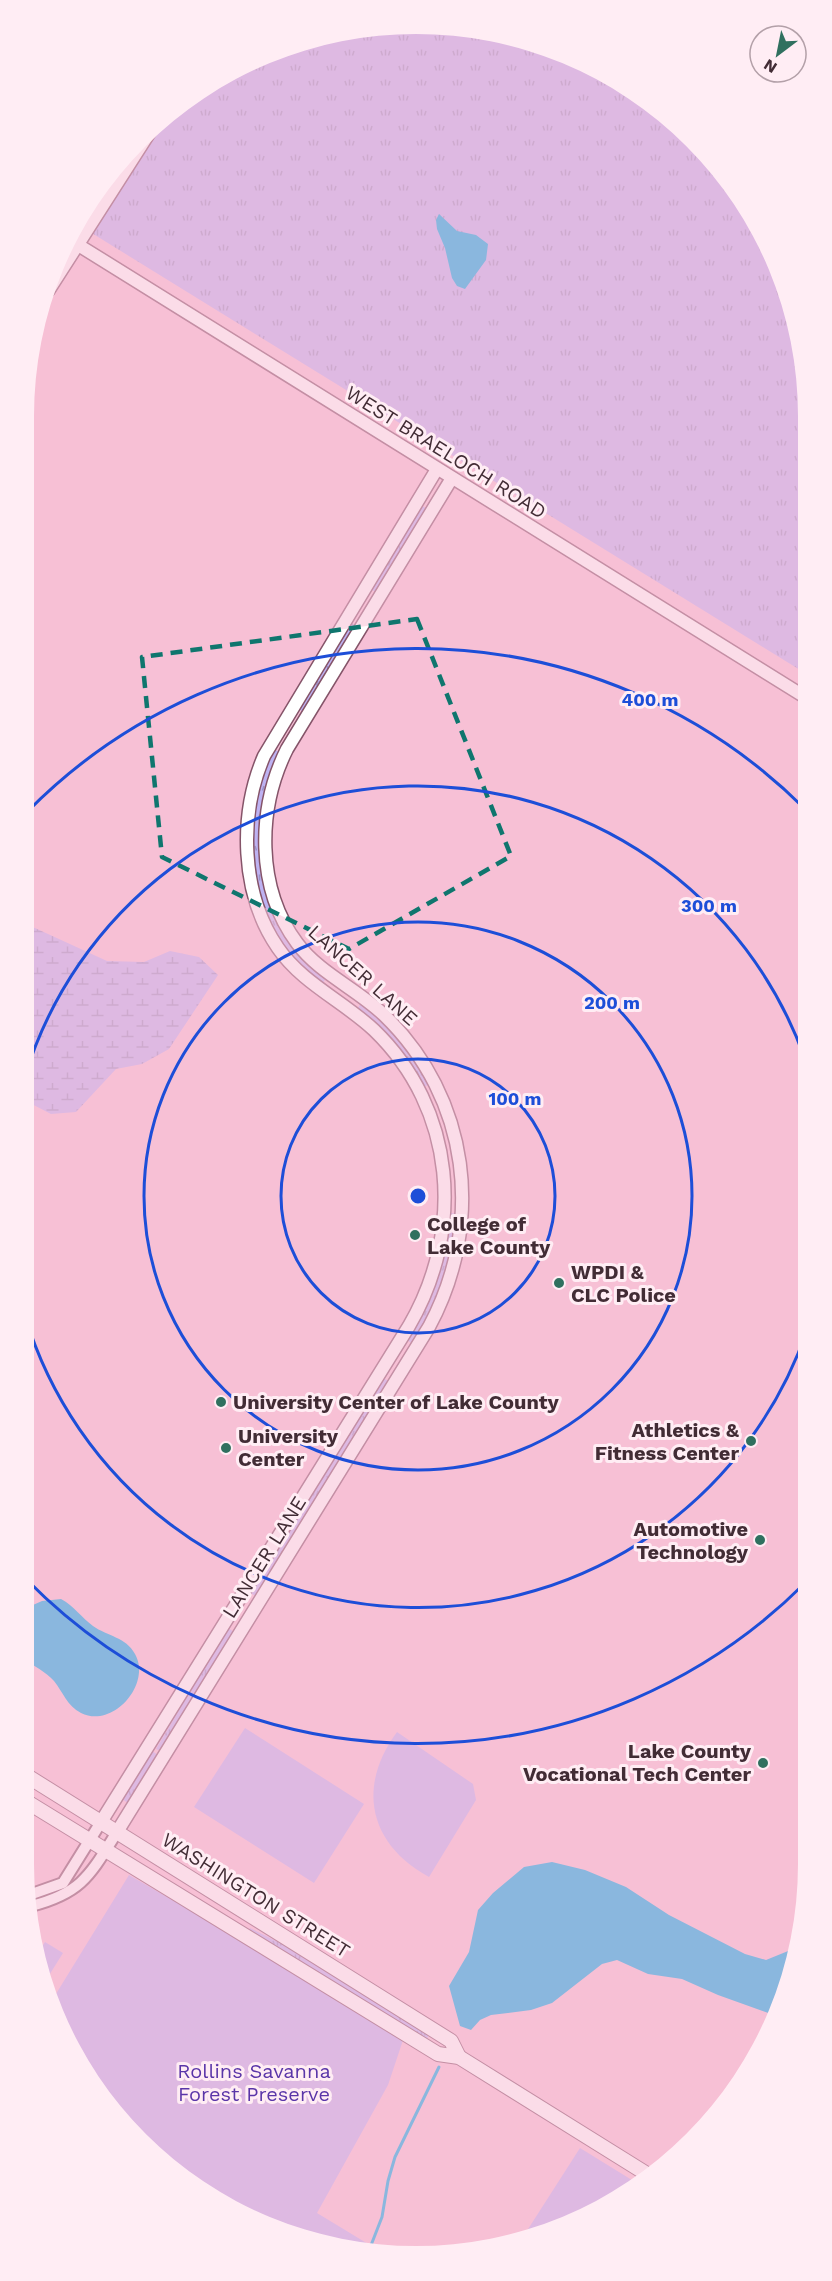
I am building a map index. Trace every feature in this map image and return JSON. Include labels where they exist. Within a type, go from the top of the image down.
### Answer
[{"type":"main road","name":"WASHINGTON STREET","points":[[34,1780],[450,2041],[459,2056]]},
{"type":"main road","name":"WASHINGTON STREET","points":[[34,1806],[438,2054],[459,2056],[643,2172]]},
{"type":"street","name":"WEST BRAELOCH ROAD","points":[[76,243],[798,693]]},
{"type":"street","name":"LANCER LANE","points":[[35,1893],[63,1882],[101,1822],[409,1326],[425,1296],[440,1247],[446,1200],[445,1180],[440,1146],[426,1103],[407,1070],[387,1043],[353,1012],[297,970],[278,948],[257,902],[247,840],[250,799],[264,756],[436,469]]},
{"type":"street","name":"LANCER LANE","points":[[37,1904],[74,1891],[92,1872],[429,1328],[443,1299],[456,1257],[462,1221],[463,1182],[455,1134],[441,1094],[419,1056],[391,1022],[365,999],[311,959],[288,931],[270,884],[265,826],[269,794],[287,749],[452,478]]},
{"type":"highlighted area","points":[[417,619],[511,856],[349,949],[162,857],[142,657]]},
{"type":"green space","points":[[391,35],[441,35],[466,38],[515,47],[539,55],[607,86],[668,129],[703,164],[719,184],[758,247],[785,317],[794,366],[798,416],[798,669],[90,232],[146,146],[164,129],[204,99],[247,74],[317,47]]},
{"type":"green space","points":[[421,505],[427,509],[376,592],[370,589]]},
{"type":"green space","points":[[350,622],[356,626],[303,712],[298,708]]},
{"type":"green space","points":[[274,749],[279,752],[268,781],[261,811],[259,843],[262,874],[271,904],[284,932],[302,957],[326,978],[323,983],[298,961],[278,936],[265,907],[256,876],[253,843],[255,811],[262,779]]},
{"type":"green space","points":[[34,928],[107,961],[144,962],[170,951],[199,957],[218,975],[169,1049],[142,1064],[116,1069],[76,1112],[51,1114],[34,1105]]},
{"type":"green space","points":[[361,1003],[398,1040],[429,1084],[424,1087],[394,1044],[358,1008]]},
{"type":"green space","points":[[451,1213],[457,1214],[446,1266],[430,1311],[413,1344],[407,1340],[430,1295],[442,1263]]},
{"type":"green space","points":[[383,1378],[390,1382],[256,1596],[250,1593]]},
{"type":"green space","points":[[228,1628],[234,1632],[161,1751],[156,1749]]},
{"type":"green space","points":[[245,1728],[364,1804],[314,1883],[194,1807]]},
{"type":"green space","points":[[397,1732],[473,1784],[476,1800],[429,1877],[408,1864],[393,1848],[382,1831],[375,1812],[373,1793],[377,1773],[384,1752]]},
{"type":"green space","points":[[152,1751],[158,1755],[128,1803],[122,1799]]},
{"type":"green space","name":"Rollins Savanna Forest Preserve","points":[[129,1875],[295,1971],[403,2040],[388,2085],[317,2213],[367,2243],[317,2234],[247,2207],[204,2182],[164,2152],[129,2117],[99,2077],[74,2034],[57,1993]]},
{"type":"green space","points":[[250,1928],[312,1959],[429,2034],[427,2039],[248,1931]]},
{"type":"green space","points":[[45,1942],[63,1953],[50,1974],[47,1964],[43,1945]]},
{"type":"green space","points":[[580,2148],[631,2180],[585,2207],[528,2230]]},
{"type":"water","points":[[439,214],[457,231],[476,235],[488,244],[486,260],[465,289],[457,286],[452,278],[445,248],[437,229],[436,220]]},
{"type":"water","points":[[61,1599],[93,1626],[121,1640],[131,1648],[139,1666],[138,1678],[134,1690],[117,1709],[105,1715],[93,1716],[81,1713],[69,1703],[51,1678],[34,1666],[34,1605],[42,1601]]},
{"type":"water","points":[[552,1862],[585,1870],[626,1887],[669,1915],[745,1954],[766,1960],[788,1951],[767,2013],[682,1979],[648,1974],[617,1960],[602,1964],[552,2003],[531,2010],[491,2015],[480,2020],[471,2030],[460,2026],[449,1986],[469,1952],[478,1910],[493,1893],[524,1867]]},
{"type":"waterway","points":[[372,2244],[382,2217],[395,2157],[439,2067]]},
{"type":"place","name":"College of Lake County","points":[[415,1235]]},
{"type":"place","name":"WPDI & CLC Police","points":[[559,1283]]},
{"type":"place","name":"University Center of Lake County","points":[[221,1402]]},
{"type":"place","name":"Athletics & Fitness Center","points":[[751,1441]]},
{"type":"place","name":"University Center","points":[[226,1448]]},
{"type":"place","name":"Automotive Technology","points":[[760,1540]]},
{"type":"place","name":"Lake County Vocational Tech Center","points":[[763,1763]]}]
